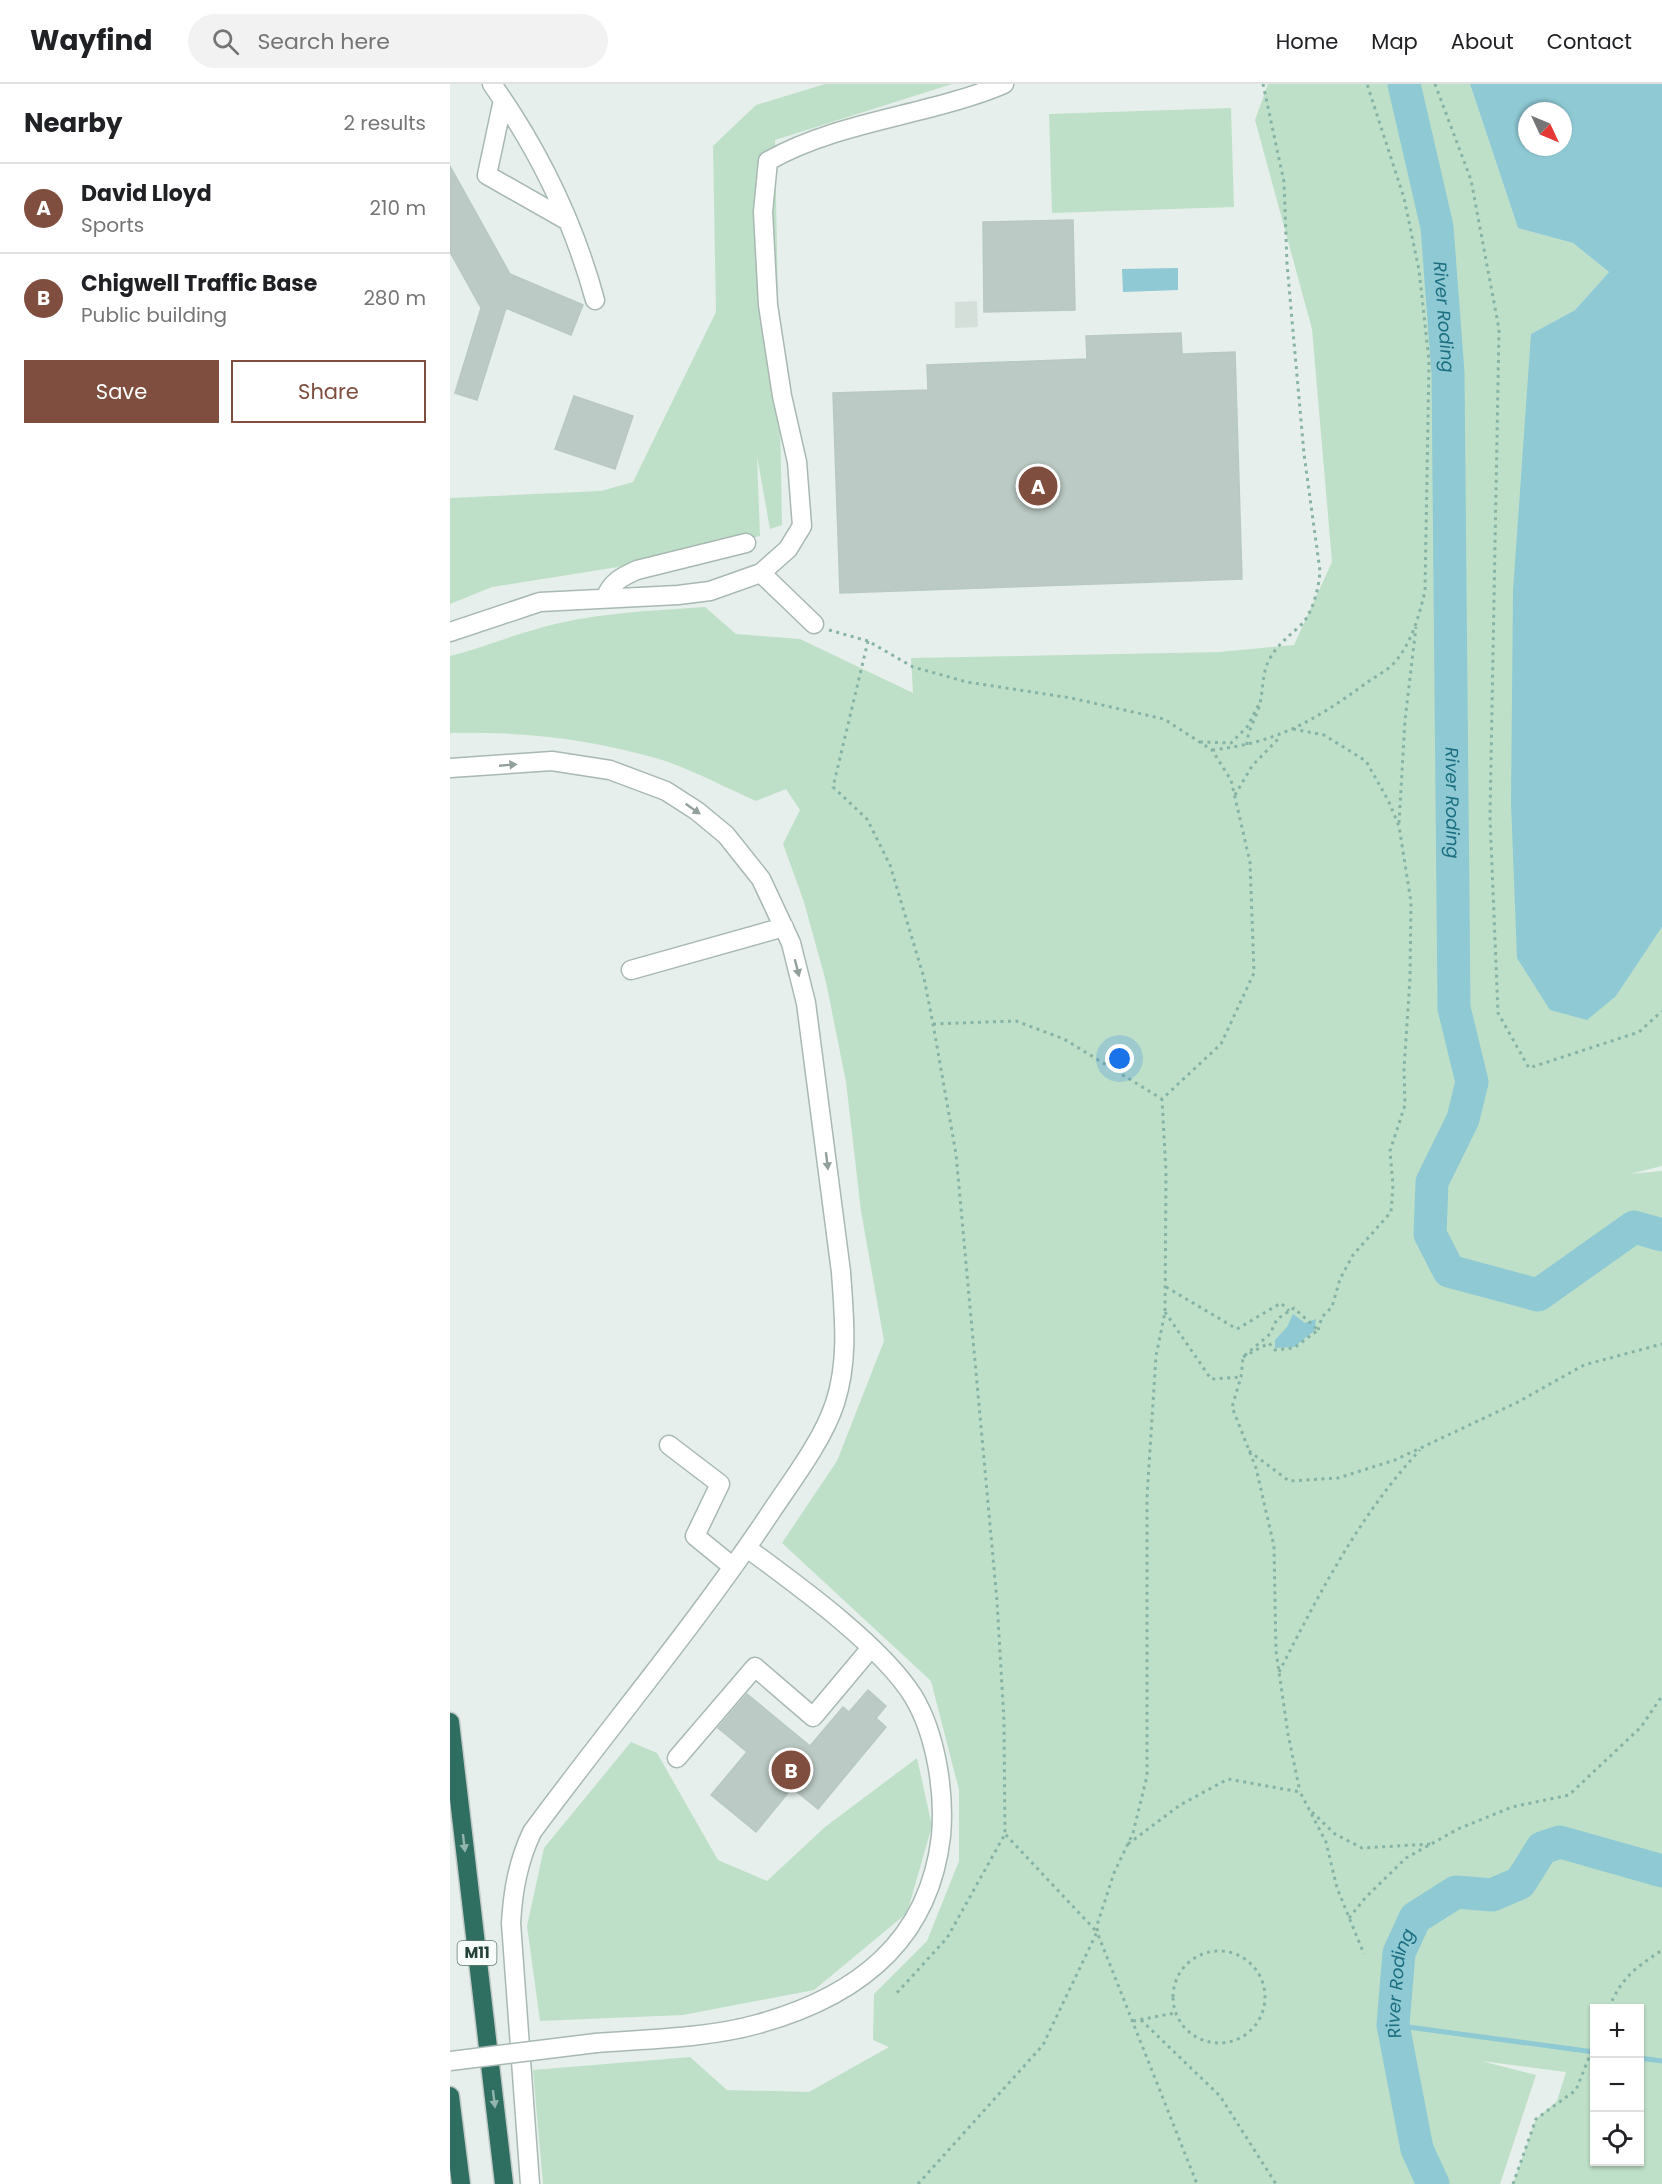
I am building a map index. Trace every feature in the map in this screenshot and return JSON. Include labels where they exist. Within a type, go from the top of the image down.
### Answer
[{"type":"highway","name":"M11","points":[[450,1722],[504,2184]]},
{"type":"highway","points":[[450,2096],[461,2184]]},
{"type":"street","points":[[492,84],[503,100],[568,221],[583,256],[595,300]]},
{"type":"street","points":[[450,632],[540,602],[710,591],[761,573],[788,549],[802,526],[797,462],[782,396],[768,305],[763,212],[768,161],[792,148],[837,132],[973,96],[1004,84]]},
{"type":"street","points":[[503,100],[487,175],[568,221]]},
{"type":"street","points":[[605,598],[611,585],[620,577],[637,570],[746,543]]},
{"type":"street","points":[[761,573],[814,624]]},
{"type":"street","points":[[450,768],[552,761],[609,770],[666,791],[726,835],[761,879],[791,943],[806,1004],[841,1272],[844,1364],[835,1404],[812,1449],[747,1548],[532,1832],[522,1854],[513,1887],[511,1923],[530,2184]]},
{"type":"street","points":[[630,970],[784,927]]},
{"type":"street","points":[[669,1445],[720,1484],[695,1536],[733,1567]]},
{"type":"street","points":[[450,2061],[596,2043],[674,2037],[757,2025],[823,1999],[871,1970],[902,1941],[924,1903],[938,1862],[943,1817],[933,1747],[924,1717],[912,1695],[897,1676],[870,1649],[798,1585],[747,1548]]},
{"type":"street","points":[[677,1758],[754,1667],[813,1716],[870,1649]]},
{"type":"path","points":[[1247,745],[1249,730],[1260,702],[1268,663],[1276,648],[1302,625],[1310,612],[1312,599],[1319,589],[1320,571],[1304,454],[1287,264],[1284,182],[1263,84]]},
{"type":"path","points":[[1243,1357],[1269,1343],[1275,1350],[1294,1348],[1318,1330],[1322,1317],[1332,1307],[1340,1279],[1353,1255],[1391,1212],[1393,1185],[1390,1151],[1405,1105],[1404,1069],[1410,978],[1411,902],[1399,826],[1406,720],[1417,625],[1425,591],[1427,565],[1428,361],[1419,270],[1404,198],[1367,84]]},
{"type":"path","points":[[1435,84],[1471,180],[1499,329],[1490,817],[1498,1013],[1529,1068],[1639,1032],[1662,1011]]},
{"type":"path","points":[[814,624],[868,641],[913,667],[967,682],[1071,698],[1164,719],[1212,750],[1231,780],[1250,862],[1254,973],[1221,1044],[1162,1099],[1165,1312],[1156,1356],[1147,1497],[1147,1776],[1128,1844],[1114,1873],[1097,1932],[1043,2045],[918,2184]]},
{"type":"path","points":[[1212,750],[1247,745],[1281,736],[1340,703],[1394,663],[1417,625]]},
{"type":"path","points":[[868,641],[833,787],[867,819],[890,865],[924,978],[933,1024],[956,1154],[979,1385],[997,1601],[1004,1721],[1005,1834],[947,1938],[895,1995]]},
{"type":"path","points":[[1199,742],[1231,743],[1247,727],[1260,702]]},
{"type":"path","points":[[1293,729],[1324,735],[1366,761],[1388,800],[1399,826]]},
{"type":"path","points":[[1235,795],[1252,766],[1281,736]]},
{"type":"path","points":[[933,1024],[1016,1021],[1064,1039],[1162,1099]]},
{"type":"path","points":[[1165,1286],[1237,1329],[1281,1303],[1289,1311]]},
{"type":"path","points":[[1318,1330],[1294,1308],[1276,1319],[1270,1334],[1243,1357],[1241,1377],[1232,1407],[1256,1468],[1274,1546],[1276,1651],[1288,1734],[1300,1792],[1326,1842],[1337,1888],[1364,1954]]},
{"type":"path","points":[[1165,1312],[1212,1379],[1241,1377]]},
{"type":"path","points":[[1249,1450],[1288,1481],[1338,1478],[1421,1449],[1516,1403],[1584,1365],[1662,1344]]},
{"type":"path","points":[[1279,1672],[1312,1607],[1357,1533],[1390,1483],[1421,1449]]},
{"type":"path","points":[[1349,1918],[1366,1897],[1406,1858],[1432,1843],[1458,1829],[1512,1807],[1569,1795],[1641,1727],[1662,1696]]},
{"type":"path","points":[[1128,1844],[1180,1805],[1228,1779],[1300,1792]]},
{"type":"path","points":[[1310,1810],[1335,1834],[1362,1848],[1432,1843]]},
{"type":"path","points":[[1005,1834],[1097,1932],[1197,2184]]},
{"type":"path","points":[[1611,2004],[1616,1992],[1632,1970],[1662,1950]]},
{"type":"path","points":[[1221,1951],[1243,1958],[1259,1974],[1263,1984],[1263,2007],[1259,2018],[1254,2027],[1237,2039],[1217,2043],[1197,2038],[1188,2031],[1175,2013],[1173,2002],[1176,1979],[1182,1969],[1199,1955],[1221,1951]]},
{"type":"path","points":[[1133,2022],[1175,2013]]},
{"type":"path","points":[[1141,2020],[1220,2096],[1276,2184]]},
{"type":"path","points":[[1513,2184],[1536,2119],[1576,2090],[1590,2056]]},
{"type":"shaded area","points":[[977,301],[978,327],[955,328],[955,302]]},
{"type":"green space","points":[[825,84],[952,84],[775,140],[782,525],[770,529],[757,456],[760,536],[618,567],[492,587],[450,604],[450,498],[601,491],[633,482],[716,312],[713,146],[756,105]]},
{"type":"green space","points":[[1268,84],[1470,84],[1518,228],[1573,243],[1609,272],[1575,310],[1531,334],[1616,996],[1662,927],[1662,1166],[1630,1174],[1662,1171],[1662,2184],[1513,2184],[1536,2119],[1557,2101],[1566,2072],[1481,2061],[1536,2075],[1500,2184],[543,2184],[533,2070],[690,2057],[727,2090],[809,2092],[889,2047],[873,2040],[874,1994],[927,1941],[959,1861],[959,1790],[931,1681],[782,1543],[837,1461],[884,1341],[861,1211],[846,1082],[826,982],[804,902],[783,844],[800,810],[786,789],[756,801],[671,763],[608,746],[529,735],[450,733],[450,656],[554,624],[618,614],[705,607],[736,634],[800,639],[913,693],[911,658],[1220,652],[1294,645],[1332,562],[1312,329],[1255,120]]},
{"type":"green space","points":[[1231,108],[1234,207],[1052,213],[1049,114]]},
{"type":"green space","points":[[631,1742],[657,1753],[718,1860],[767,1881],[825,1827],[917,1758],[932,1826],[907,1913],[814,1990],[683,2015],[540,2021],[527,1926],[544,1848]]},
{"type":"water","points":[[1470,84],[1662,84],[1662,927],[1616,996],[1587,1020],[1550,1010],[1517,958],[1511,803],[1513,591],[1531,334],[1575,310],[1609,272],[1573,243],[1518,228]]},
{"type":"water","points":[[1178,268],[1178,290],[1123,292],[1122,269]]},
{"type":"water","points":[[1293,1314],[1305,1323],[1316,1319],[1314,1331],[1294,1347],[1275,1348],[1275,1340],[1287,1327]]},
{"type":"building","points":[[450,166],[510,274],[583,305],[571,335],[506,308],[477,400],[455,393],[481,308],[450,252]]},
{"type":"building","points":[[1073,220],[1075,310],[984,312],[983,222]]},
{"type":"building","points":[[1181,333],[1182,354],[1235,352],[1242,579],[840,593],[833,393],[928,390],[927,365],[1087,359],[1086,336]]},
{"type":"building","points":[[574,396],[633,416],[615,469],[555,449]]},
{"type":"building","points":[[868,1690],[886,1706],[876,1718],[886,1727],[818,1809],[792,1788],[756,1832],[711,1795],[747,1752],[718,1728],[747,1694],[810,1746],[843,1707],[849,1712]]},
{"type":"waterway","name":"River Roding","points":[[1404,84],[1437,227],[1448,373],[1454,1008],[1472,1082],[1463,1119],[1432,1182],[1430,1234],[1449,1271],[1538,1295],[1634,1227],[1662,1235]]},
{"type":"waterway","name":"River Roding","points":[[1433,2184],[1417,2149],[1393,2025],[1399,1953],[1415,1918],[1456,1892],[1492,1895],[1520,1883],[1542,1848],[1560,1842],[1662,1871]]},
{"type":"waterway","points":[[1393,2025],[1590,2051]]},
{"type":"waterway","points":[[1644,2059],[1662,2061]]},
{"type":"place","name":"David Lloyd","points":[[1038,486]]},
{"type":"place","name":"Chigwell Traffic Base","points":[[791,1770]]}]
